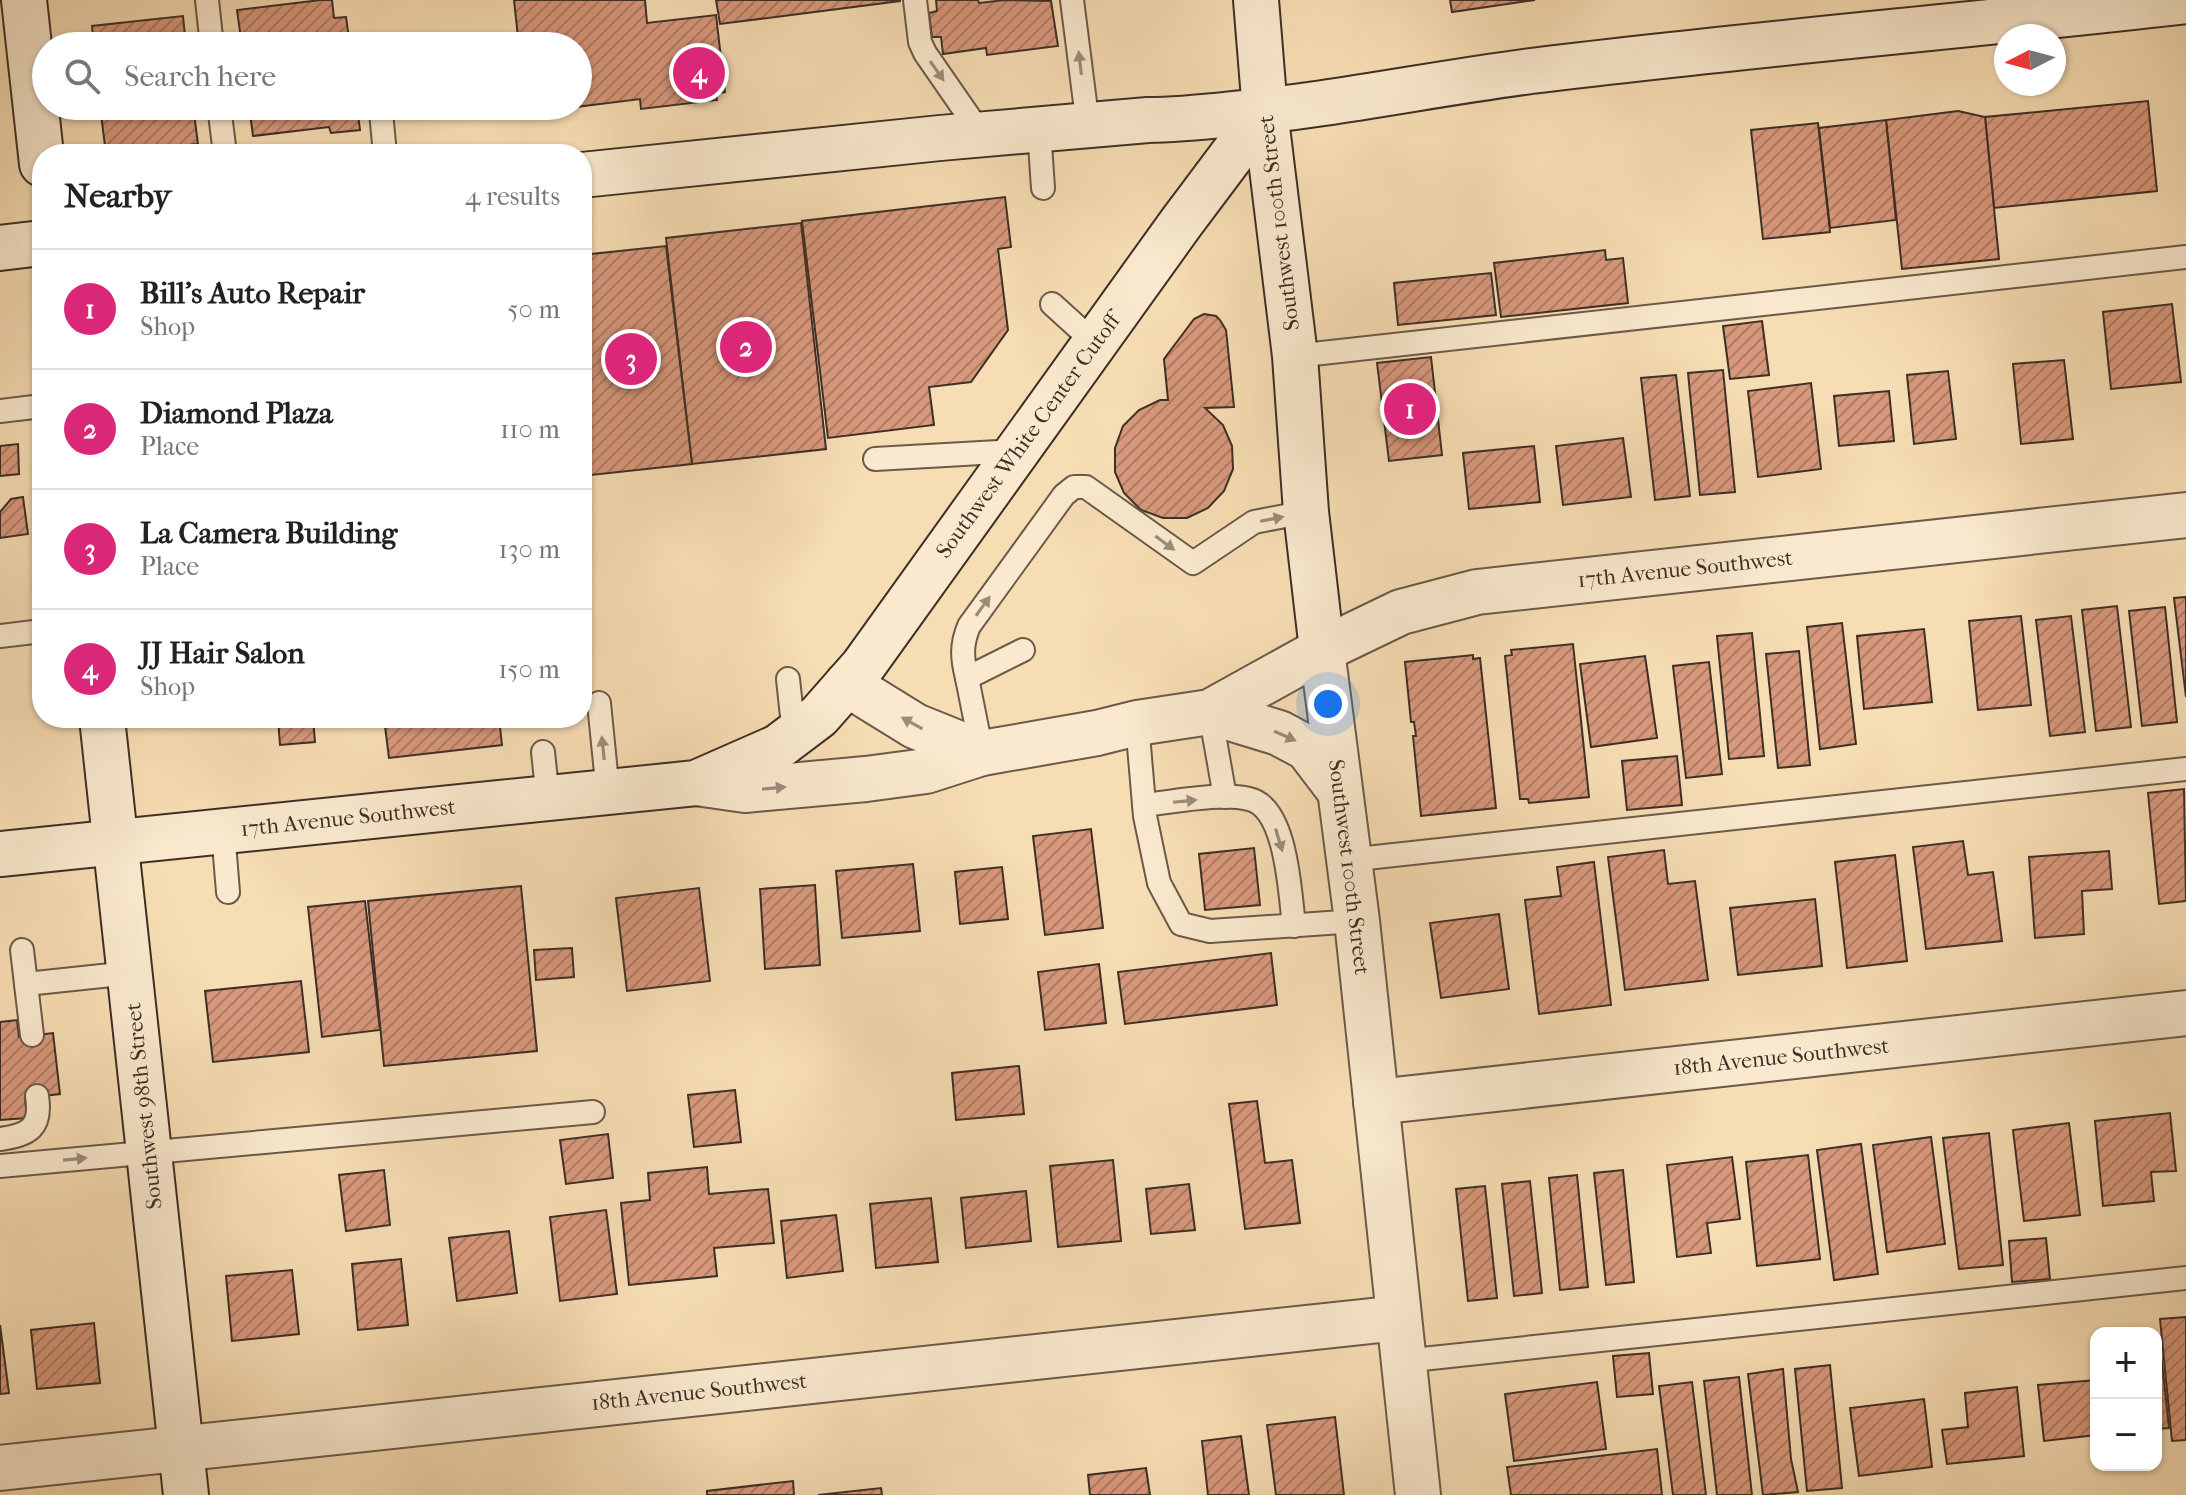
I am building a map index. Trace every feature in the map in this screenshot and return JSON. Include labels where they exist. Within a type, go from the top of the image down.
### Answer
[{"type":"street","points":[[24,0],[32,73]]},
{"type":"street","name":"Southwest 100th Street","points":[[1256,0],[1265,111],[1295,356],[1306,512],[1357,921],[1418,1495]]},
{"type":"street","points":[[592,174],[981,134],[1265,111],[1526,72],[2065,7],[2186,1]]},
{"type":"street","name":"Southwest White Center Cutoff","points":[[786,741],[819,716],[863,666],[1265,111]]},
{"type":"street","points":[[37,120],[40,144]]},
{"type":"street","points":[[0,248],[32,244]]},
{"type":"street","name":"17th Avenue Southwest","points":[[0,854],[696,783],[745,790],[926,771],[982,753],[1210,712],[1322,650],[1401,612],[1477,592],[2186,515]]},
{"type":"street","points":[[847,684],[915,726],[982,753]]},
{"type":"street","name":"17th Avenue Southwest","points":[[1210,712],[1279,733],[1307,748],[1339,790]]},
{"type":"street","name":"Southwest 98th Street","points":[[103,728],[186,1495]]},
{"type":"street","name":"17th Avenue Southwest","points":[[696,783],[786,741]]},
{"type":"street","name":"18th Avenue Southwest","points":[[1376,1102],[2186,1013]]},
{"type":"street","name":"18th Avenue Southwest","points":[[0,1468],[1399,1318]]},
{"type":"lane","points":[[207,0],[210,32]]},
{"type":"lane","points":[[915,0],[920,42],[981,134]]},
{"type":"lane","points":[[1072,0],[1088,126]]},
{"type":"lane","points":[[221,120],[224,144]]},
{"type":"lane","points":[[382,120],[384,144]]},
{"type":"lane","points":[[1039,130],[1043,188]]},
{"type":"lane","points":[[1295,356],[2186,257]]},
{"type":"lane","points":[[1052,304],[1095,343]]},
{"type":"lane","points":[[0,411],[32,407]]},
{"type":"lane","points":[[875,459],[1016,451]]},
{"type":"lane","points":[[982,753],[961,652],[963,638],[1068,490],[1086,487],[1193,563],[1254,522],[1306,512]]},
{"type":"lane","points":[[0,636],[32,632]]},
{"type":"lane","points":[[967,678],[1023,650]]},
{"type":"lane","points":[[786,741],[788,679]]},
{"type":"lane","points":[[599,703],[608,793]]},
{"type":"lane","points":[[1210,712],[1225,797]]},
{"type":"lane","points":[[1137,723],[1145,816],[1159,883],[1181,924],[1210,931],[1357,921]]},
{"type":"lane","points":[[543,752],[548,799]]},
{"type":"lane","points":[[1348,860],[2186,769]]},
{"type":"lane","points":[[1144,805],[1225,797],[1252,799],[1270,813],[1280,838],[1294,926]]},
{"type":"lane","points":[[223,831],[228,892]]},
{"type":"lane","points":[[22,950],[32,1035]]},
{"type":"lane","points":[[26,984],[130,973]]},
{"type":"lane","points":[[0,1139],[21,1136],[34,1125],[39,1109],[37,1096]]},
{"type":"lane","points":[[0,1166],[593,1112]]},
{"type":"lane","points":[[1403,1361],[2186,1278]]},
{"type":"building","points":[[332,0],[334,18],[346,17],[348,32],[240,32],[237,10]]},
{"type":"building","points":[[514,0],[645,0],[647,23],[716,15],[725,92],[716,93],[717,100],[641,109],[640,99],[592,105],[592,32],[517,32]]},
{"type":"building","points":[[716,0],[900,0],[900,1],[720,24]]},
{"type":"building","points":[[936,0],[978,0],[979,3],[1051,1],[1058,46],[987,55],[986,48],[943,54],[941,37],[932,37],[929,13],[937,11]]},
{"type":"building","points":[[1450,0],[1535,0],[1452,12]]},
{"type":"building","points":[[183,16],[185,32],[93,32],[92,26]]},
{"type":"building","points":[[2148,101],[2157,191],[1994,208],[1985,117]]},
{"type":"building","points":[[1958,111],[1985,117],[1999,259],[1902,269],[1886,120]]},
{"type":"building","points":[[102,120],[195,120],[198,144],[105,144]]},
{"type":"building","points":[[251,120],[359,120],[360,130],[331,133],[329,127],[253,136]]},
{"type":"building","points":[[1886,120],[1896,220],[1830,228],[1819,128]]},
{"type":"building","points":[[1818,123],[1830,232],[1763,239],[1751,130]]},
{"type":"building","points":[[1005,197],[1011,247],[998,249],[1008,330],[971,382],[929,387],[934,425],[828,438],[802,221]]},
{"type":"building","points":[[801,223],[826,449],[692,464],[666,238]]},
{"type":"building","points":[[666,246],[692,464],[592,475],[592,254]]},
{"type":"building","points":[[1605,250],[1606,260],[1623,258],[1628,303],[1501,317],[1494,263]]},
{"type":"building","points":[[1491,273],[1496,315],[1398,325],[1394,283]]},
{"type":"building","points":[[2172,304],[2181,382],[2111,389],[2103,312]]},
{"type":"building","points":[[1204,314],[1216,316],[1226,330],[1234,407],[1205,408],[1223,425],[1232,446],[1233,469],[1224,491],[1208,508],[1187,518],[1163,518],[1141,510],[1124,493],[1115,472],[1115,448],[1123,426],[1139,410],[1160,400],[1168,400],[1164,359],[1194,319]]},
{"type":"building","points":[[1762,321],[1769,375],[1730,379],[1723,326]]},
{"type":"building","points":[[1431,357],[1442,455],[1389,461],[1377,363]]},
{"type":"building","points":[[2064,360],[2073,439],[2021,444],[2013,364]]},
{"type":"building","points":[[1723,370],[1735,492],[1700,495],[1688,373]]},
{"type":"building","points":[[1948,371],[1956,439],[1914,444],[1907,375]]},
{"type":"building","points":[[1676,375],[1690,496],[1655,500],[1641,378]]},
{"type":"building","points":[[1811,383],[1821,469],[1758,477],[1748,391]]},
{"type":"building","points":[[1889,391],[1894,441],[1839,446],[1834,396]]},
{"type":"building","points":[[1623,438],[1631,497],[1563,505],[1556,446]]},
{"type":"building","points":[[18,444],[19,474],[0,476],[0,446]]},
{"type":"building","points":[[1534,446],[1540,502],[1469,509],[1463,453]]},
{"type":"building","points":[[23,497],[28,534],[0,538],[0,512],[11,499]]},
{"type":"building","points":[[2186,597],[2186,697],[2174,598]]},
{"type":"building","points":[[2117,606],[2131,727],[2096,731],[2082,610]]},
{"type":"building","points":[[2165,607],[2177,722],[2142,726],[2129,611]]},
{"type":"building","points":[[2021,616],[2031,705],[1978,710],[1969,621]]},
{"type":"building","points":[[2071,616],[2085,732],[2050,736],[2036,620]]},
{"type":"building","points":[[1842,623],[1856,744],[1820,749],[1807,627]]},
{"type":"building","points":[[1924,629],[1932,702],[1864,709],[1857,636]]},
{"type":"building","points":[[1752,633],[1764,756],[1729,759],[1717,636]]},
{"type":"building","points":[[1573,644],[1589,797],[1529,803],[1528,799],[1520,799],[1505,656],[1512,655],[1511,650]]},
{"type":"building","points":[[1799,651],[1810,765],[1778,768],[1766,654]]},
{"type":"building","points":[[1473,655],[1473,659],[1480,658],[1496,808],[1421,816],[1413,736],[1416,736],[1414,722],[1411,722],[1405,662]]},
{"type":"building","points":[[1645,656],[1657,738],[1591,747],[1580,664]]},
{"type":"building","points":[[1709,662],[1722,774],[1686,778],[1673,666]]},
{"type":"building","points":[[279,728],[314,728],[315,742],[280,745]]},
{"type":"building","points":[[385,728],[500,728],[502,745],[389,758]]},
{"type":"building","points":[[1677,756],[1682,805],[1627,810],[1622,761]]},
{"type":"building","points":[[2184,789],[2186,901],[2159,904],[2148,793]]},
{"type":"building","points":[[1091,829],[1103,928],[1045,935],[1033,836]]},
{"type":"building","points":[[1963,841],[1968,875],[1993,872],[2002,941],[1926,949],[1913,847]]},
{"type":"building","points":[[1254,848],[1260,905],[1205,910],[1199,854]]},
{"type":"building","points":[[1664,850],[1668,884],[1695,881],[1708,980],[1625,990],[1608,857]]},
{"type":"building","points":[[2109,851],[2112,889],[2082,891],[2084,934],[2035,938],[2029,857]]},
{"type":"building","points":[[1895,855],[1907,961],[1847,968],[1835,862]]},
{"type":"building","points":[[1594,862],[1611,1005],[1539,1014],[1525,900],[1561,896],[1557,867]]},
{"type":"building","points":[[913,864],[920,931],[842,938],[836,871]]},
{"type":"building","points":[[1002,867],[1008,919],[960,924],[955,872]]},
{"type":"building","points":[[815,885],[820,965],[765,969],[760,889]]},
{"type":"building","points":[[521,886],[537,1051],[384,1066],[368,901]]},
{"type":"building","points":[[699,888],[710,981],[627,991],[616,898]]},
{"type":"building","points":[[1815,899],[1822,966],[1738,975],[1730,908]]},
{"type":"building","points":[[365,901],[380,1030],[322,1037],[308,907]]},
{"type":"building","points":[[1499,914],[1509,989],[1441,998],[1430,923]]},
{"type":"building","points":[[572,948],[574,977],[536,980],[534,950]]},
{"type":"building","points":[[1271,953],[1277,1005],[1125,1024],[1118,972]]},
{"type":"building","points":[[1099,964],[1106,1023],[1045,1030],[1038,972]]},
{"type":"building","points":[[301,981],[309,1052],[213,1062],[205,991]]},
{"type":"building","points":[[17,1020],[19,1037],[53,1033],[60,1094],[25,1098],[27,1118],[0,1120],[0,1022]]},
{"type":"building","points":[[1019,1066],[1024,1114],[956,1120],[952,1073]]},
{"type":"building","points":[[735,1090],[741,1142],[694,1147],[688,1095]]},
{"type":"building","points":[[1257,1101],[1265,1163],[1292,1160],[1300,1223],[1245,1229],[1229,1104]]},
{"type":"building","points":[[2170,1113],[2176,1171],[2151,1172],[2154,1201],[2103,1206],[2095,1121]]},
{"type":"building","points":[[2069,1123],[2080,1215],[2024,1221],[2013,1130]]},
{"type":"building","points":[[1989,1133],[2003,1265],[1959,1269],[1943,1138]]},
{"type":"building","points":[[608,1134],[613,1178],[566,1184],[560,1140]]},
{"type":"building","points":[[1931,1137],[1945,1244],[1887,1252],[1873,1145]]},
{"type":"building","points":[[1861,1144],[1878,1274],[1834,1280],[1817,1150]]},
{"type":"building","points":[[1808,1155],[1820,1259],[1757,1266],[1746,1162]]},
{"type":"building","points":[[1732,1157],[1740,1219],[1707,1223],[1711,1253],[1677,1257],[1667,1165]]},
{"type":"building","points":[[1113,1160],[1121,1241],[1058,1247],[1050,1166]]},
{"type":"building","points":[[707,1167],[709,1194],[768,1189],[774,1243],[714,1248],[717,1276],[629,1285],[621,1203],[650,1200],[648,1173]]},
{"type":"building","points":[[384,1170],[390,1225],[346,1231],[339,1175]]},
{"type":"building","points":[[1623,1170],[1634,1282],[1606,1285],[1594,1173]]},
{"type":"building","points":[[1577,1175],[1588,1287],[1560,1290],[1549,1178]]},
{"type":"building","points":[[1530,1181],[1542,1293],[1514,1296],[1502,1184]]},
{"type":"building","points":[[1189,1184],[1195,1230],[1151,1234],[1146,1189]]},
{"type":"building","points":[[1485,1186],[1497,1298],[1468,1301],[1456,1189]]},
{"type":"building","points":[[1026,1191],[1031,1241],[966,1248],[961,1198]]},
{"type":"building","points":[[931,1198],[938,1262],[876,1268],[870,1204]]},
{"type":"building","points":[[606,1210],[617,1294],[560,1301],[550,1217]]},
{"type":"building","points":[[836,1215],[843,1271],[787,1278],[781,1221]]},
{"type":"building","points":[[509,1231],[517,1293],[457,1301],[449,1238]]},
{"type":"building","points":[[2046,1238],[2050,1279],[2012,1282],[2009,1241]]},
{"type":"building","points":[[401,1259],[408,1325],[358,1330],[352,1264]]},
{"type":"building","points":[[292,1270],[299,1334],[232,1341],[226,1276]]},
{"type":"building","points":[[2186,1317],[2186,1440],[2172,1441],[2160,1319]]},
{"type":"building","points":[[94,1323],[100,1383],[37,1389],[31,1330]]},
{"type":"building","points":[[0,1325],[9,1393],[0,1394]]},
{"type":"building","points":[[1649,1353],[1653,1394],[1617,1397],[1613,1356]]},
{"type":"building","points":[[2162,1362],[2169,1428],[2162,1429]]},
{"type":"building","points":[[1830,1365],[1842,1488],[1807,1491],[1795,1369]]},
{"type":"building","points":[[1783,1369],[1791,1459],[1798,1492],[1763,1495],[1748,1374]]},
{"type":"building","points":[[1739,1377],[1752,1495],[1717,1495],[1704,1381]]},
{"type":"building","points":[[2090,1381],[2090,1436],[2044,1441],[2038,1385]]},
{"type":"building","points":[[1597,1382],[1606,1449],[1514,1461],[1505,1394]]},
{"type":"building","points":[[1692,1382],[1706,1495],[1673,1495],[1659,1386]]},
{"type":"building","points":[[2017,1387],[2024,1456],[1947,1464],[1942,1430],[1968,1427],[1965,1393]]},
{"type":"building","points":[[1924,1399],[1932,1467],[1859,1476],[1850,1408]]},
{"type":"building","points":[[1335,1417],[1344,1495],[1276,1495],[1267,1425]]},
{"type":"building","points":[[1241,1436],[1249,1495],[1208,1495],[1202,1441]]},
{"type":"building","points":[[1657,1449],[1662,1495],[1511,1495],[1507,1467]]},
{"type":"building","points":[[1146,1468],[1150,1495],[1090,1495],[1088,1475]]},
{"type":"building","points":[[793,1481],[794,1495],[707,1495],[707,1491]]},
{"type":"building","points":[[881,1488],[882,1495],[818,1495]]},
{"type":"place","name":"JJ Hair Salon","points":[[699,73]]},
{"type":"place","name":"Diamond Plaza","points":[[746,347]]},
{"type":"place","name":"La Camera Building","points":[[631,359]]},
{"type":"place","name":"Bill's Auto Repair","points":[[1410,409]]}]
